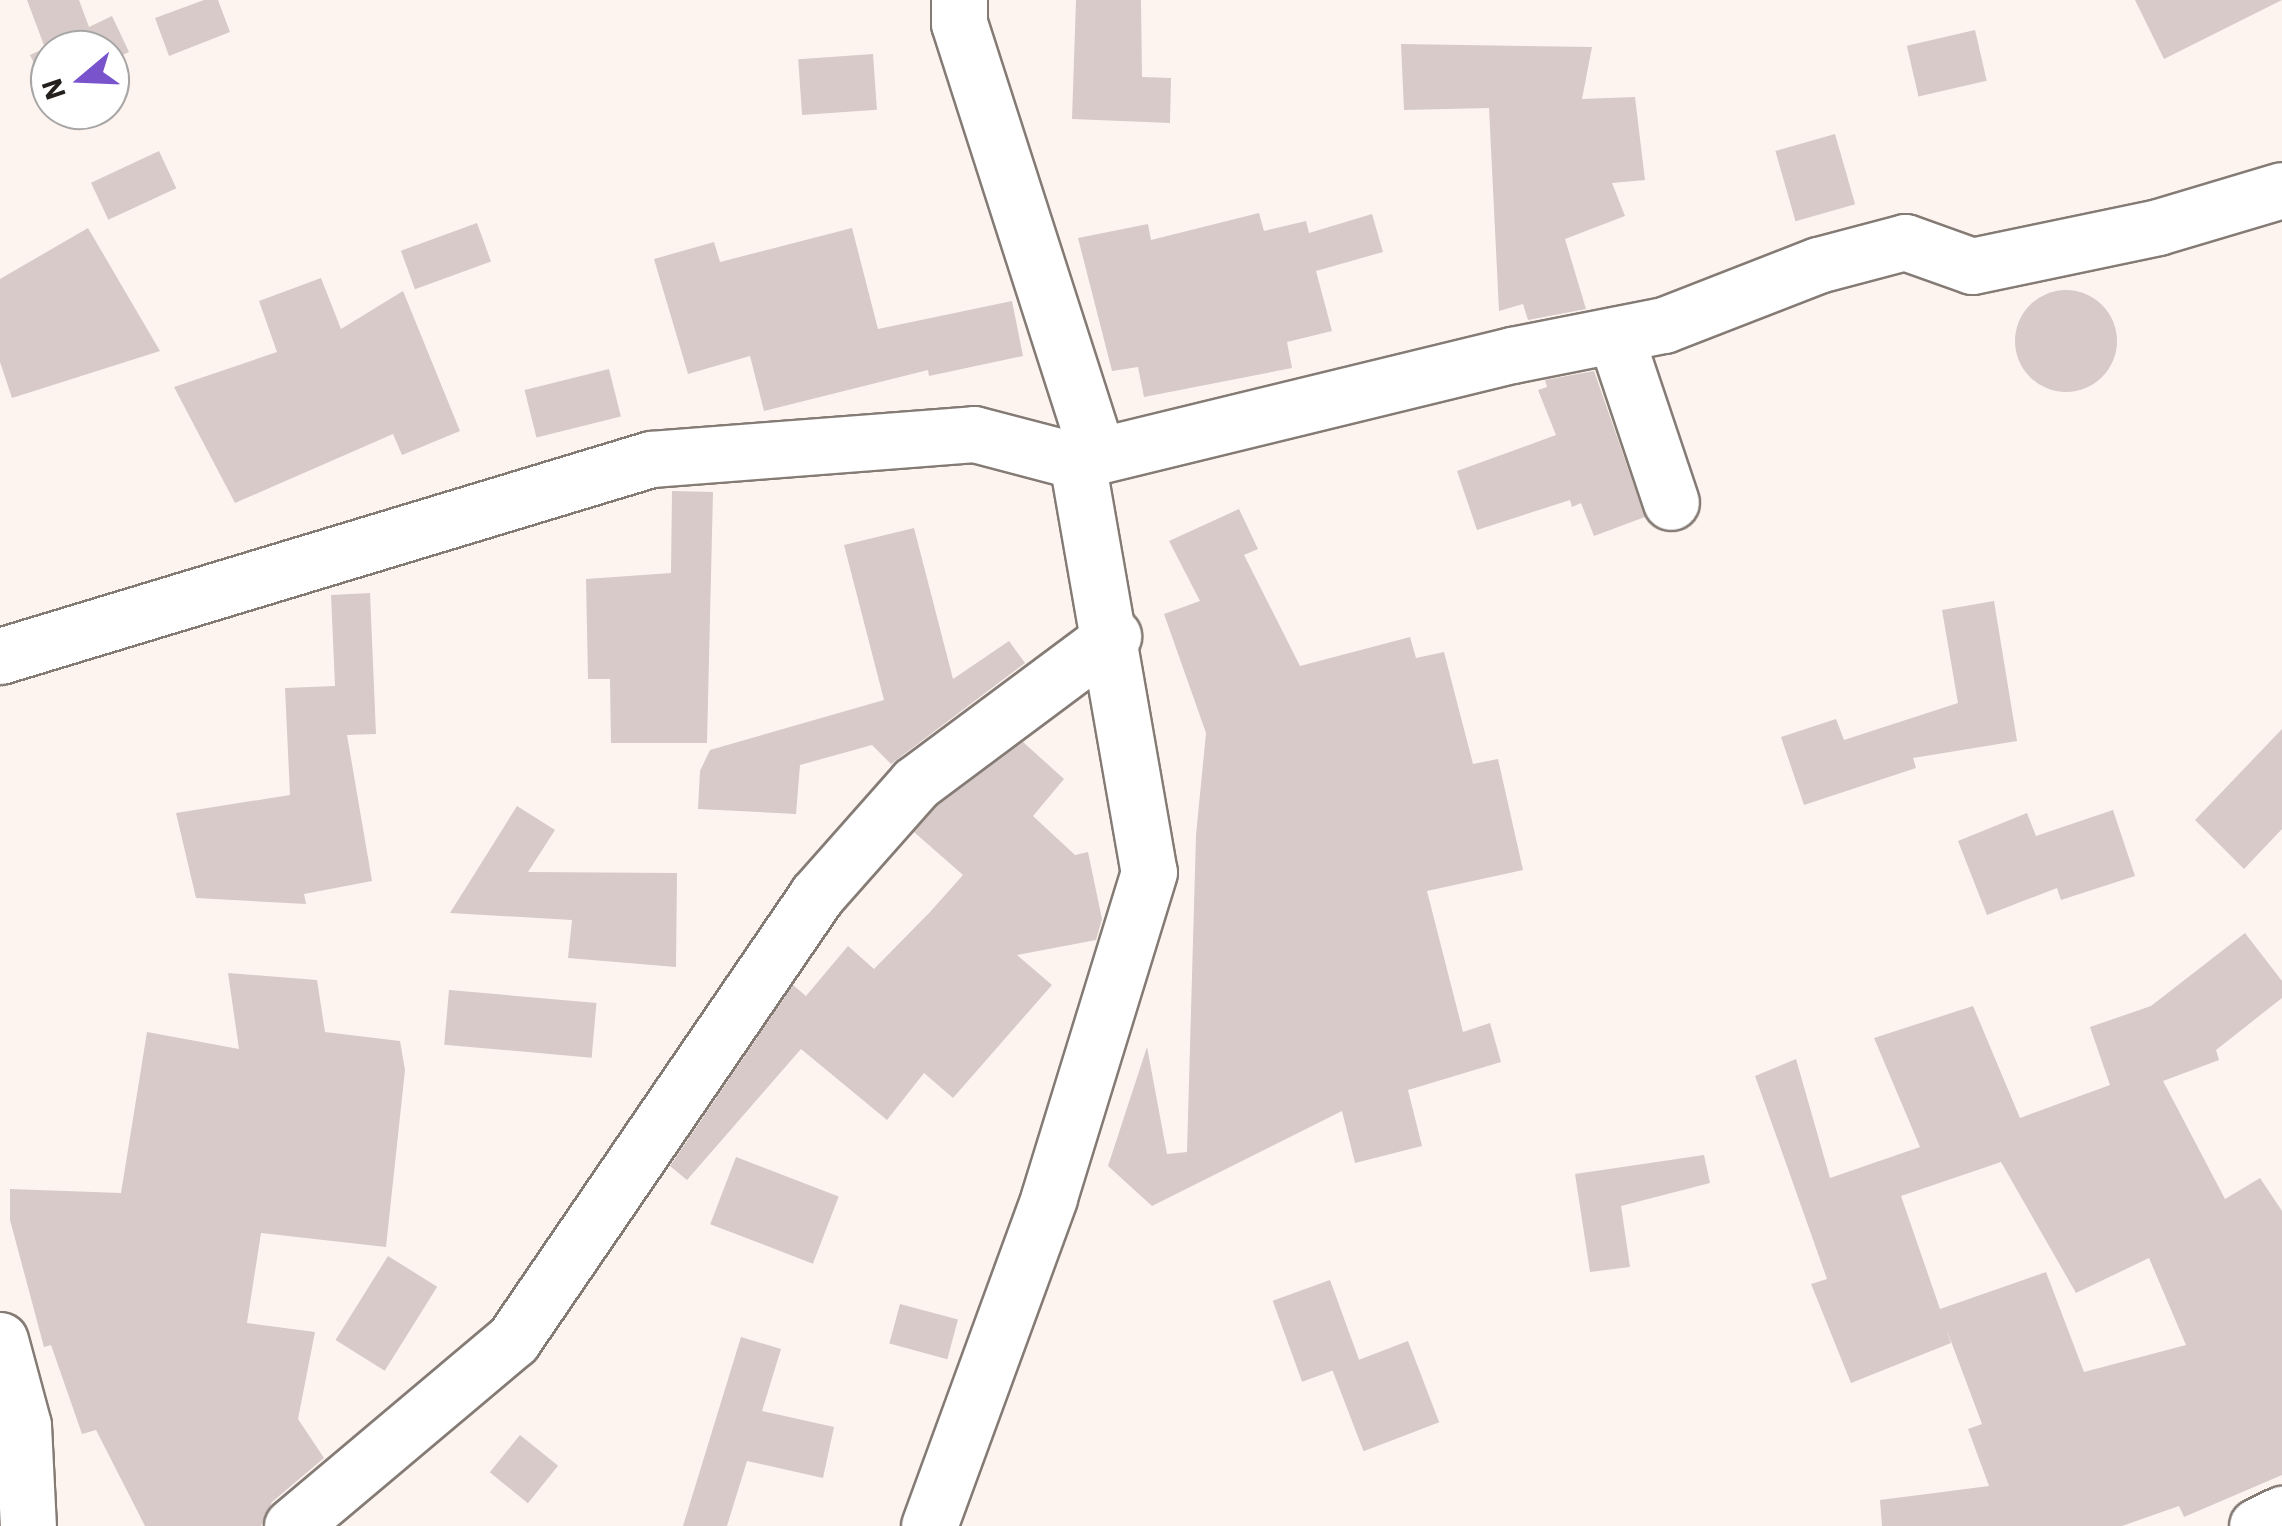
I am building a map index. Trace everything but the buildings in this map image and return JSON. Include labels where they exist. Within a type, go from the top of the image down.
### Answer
[{"type":"street","points":[[929,1526],[1049,1198],[1149,872],[1088,458],[959,23],[959,0]]},
{"type":"street","points":[[0,656],[651,459],[974,434],[1088,458],[1664,325],[1818,265],[1905,242],[1972,266],[2158,227],[2282,190]]},
{"type":"street","points":[[1615,335],[1671,502]]},
{"type":"street","points":[[292,1526],[512,1340],[817,895],[916,782],[1112,636]]},
{"type":"street","points":[[0,1340],[23,1425],[28,1526]]},
{"type":"street","points":[[2256,1526],[2282,1514]]}]
